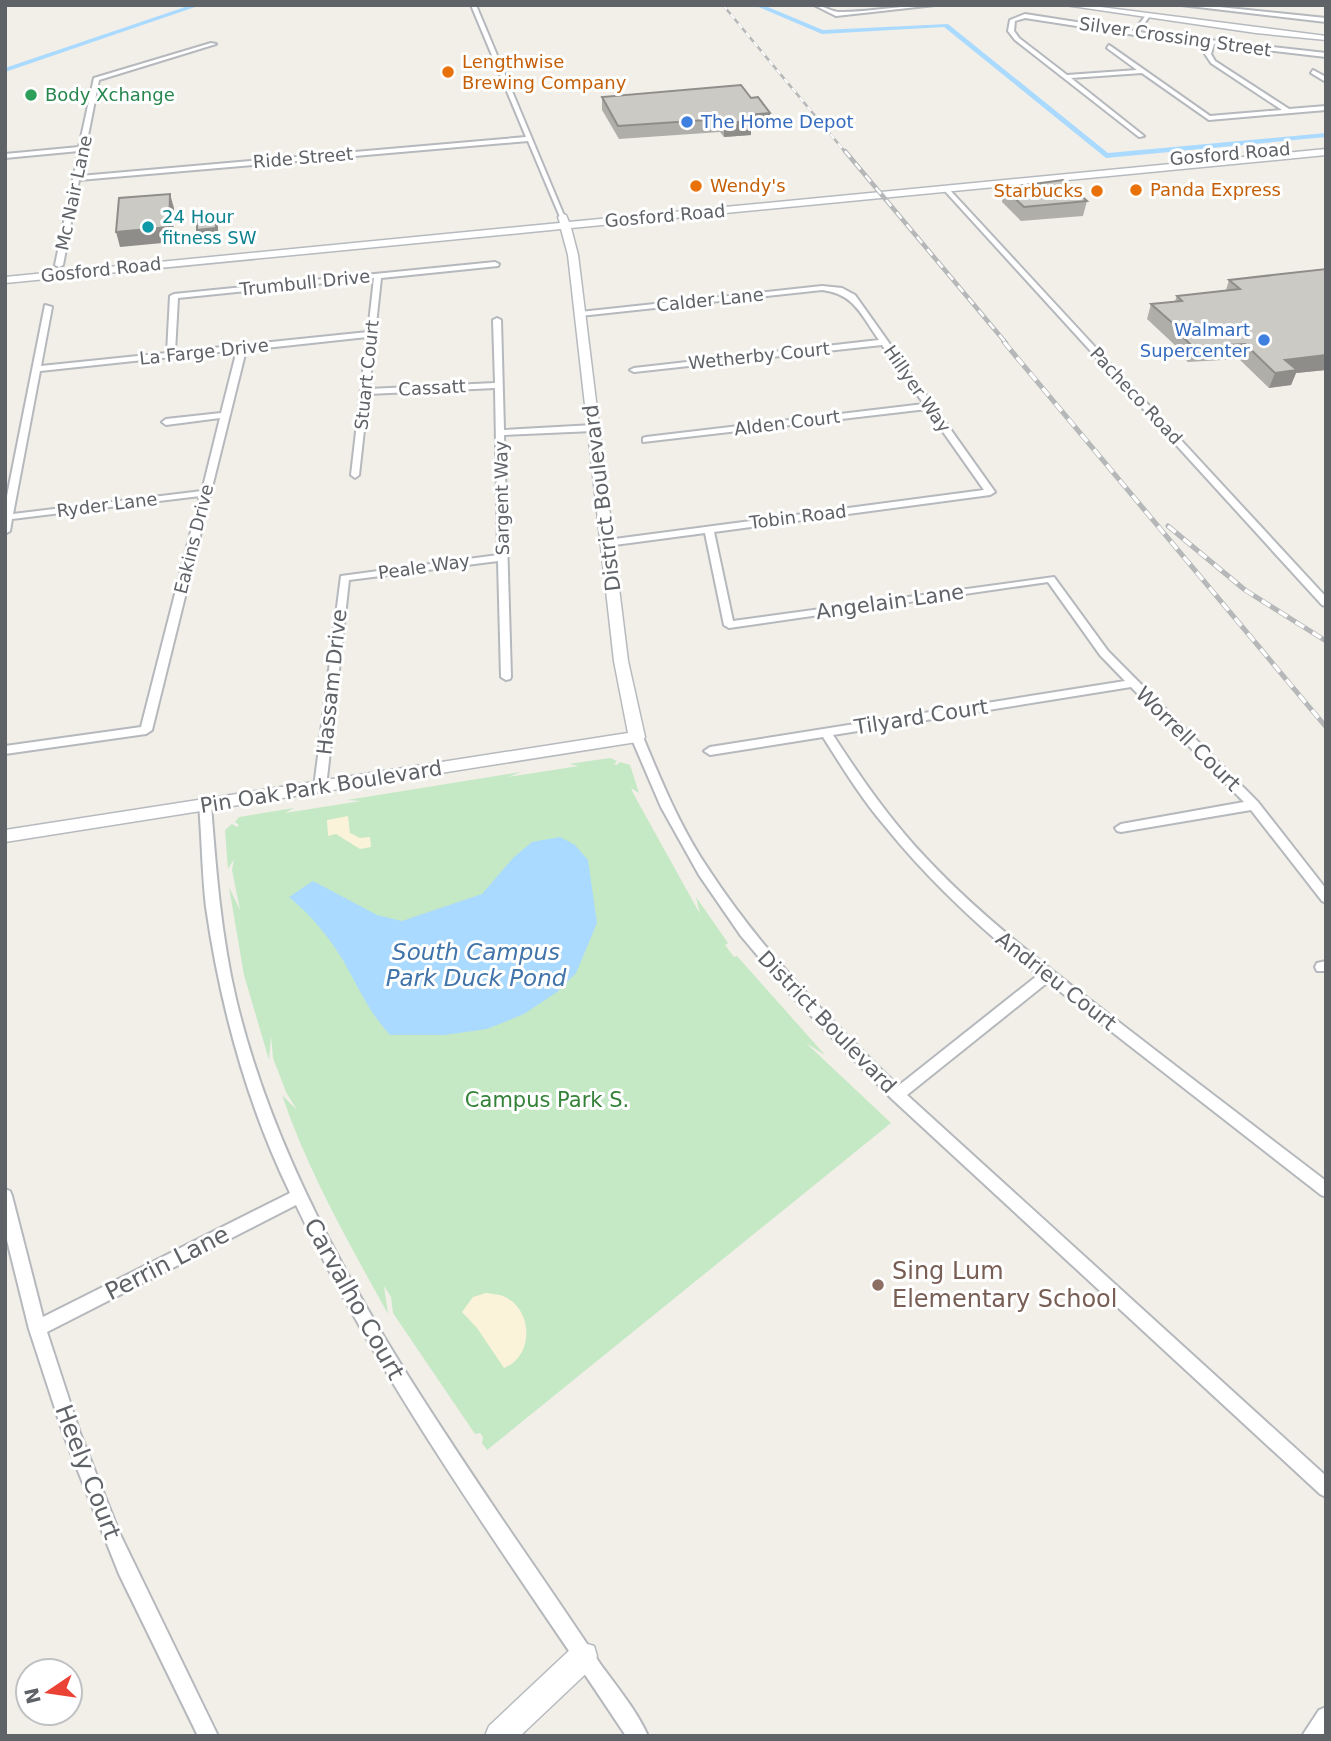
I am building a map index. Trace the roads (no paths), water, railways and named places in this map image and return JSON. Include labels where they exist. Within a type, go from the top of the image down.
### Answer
[{"type":"main road","points":[[1068,5],[1326,38]]},
{"type":"main road","name":"Gosford Road","points":[[5,270],[747,204],[888,194],[1008,175],[1326,145]]},
{"type":"main road","name":"Gosford Road","points":[[5,279],[565,221],[663,216],[820,193],[1326,152]]},
{"type":"main road","name":"District Boulevard","points":[[565,221],[573,255],[621,661],[637,737]]},
{"type":"main road","points":[[210,259],[249,251],[331,243],[341,239]]},
{"type":"main road","points":[[5,279],[42,272],[59,265]]},
{"type":"main road","name":"Pin Oak Park Boulevard","points":[[5,836],[637,737]]},
{"type":"main road","points":[[499,1736],[584,1656]]},
{"type":"street","name":"District Boulevard","points":[[473,5],[565,221]]},
{"type":"street","points":[[816,5],[836,14],[933,5]]},
{"type":"street","points":[[1184,5],[1326,20]]},
{"type":"street","name":"Silver Crossing Street","points":[[1066,77],[1013,35],[1011,23],[1018,16],[1212,43],[1326,55]]},
{"type":"street","points":[[1135,33],[1146,17]]},
{"type":"street","points":[[1316,20],[1326,38]]},
{"type":"street","points":[[1212,43],[1208,54],[1213,62],[1288,111]]},
{"type":"street","name":"Mc Nair Lane","points":[[59,265],[96,79],[213,44]]},
{"type":"street","points":[[1109,47],[1209,118],[1326,108]]},
{"type":"street","points":[[1066,77],[1142,71]]},
{"type":"street","points":[[1312,72],[1326,80]]},
{"type":"street","points":[[1066,77],[1141,136]]},
{"type":"street","name":"Ride Street","points":[[78,178],[528,139]]},
{"type":"street","points":[[5,156],[83,149]]},
{"type":"street","name":"Pacheco Road","points":[[944,185],[1326,603]]},
{"type":"street","name":"Trumbull Drive","points":[[171,355],[174,296],[495,264]]},
{"type":"street","name":"Stuart Court","points":[[355,475],[378,275]]},
{"type":"street","name":"Calder Lane","points":[[580,314],[822,288],[839,289]]},
{"type":"street","name":"Hillyer Way","points":[[839,289],[852,297],[990,492]]},
{"type":"street","points":[[5,531],[48,307]]},
{"type":"street","name":"Sargent Way","points":[[497,320],[506,677]]},
{"type":"street","name":"La Farge Drive","points":[[37,369],[371,334]]},
{"type":"street","name":"Wetherby Court","points":[[634,370],[884,342]]},
{"type":"street","name":"Eakins Drive","points":[[5,750],[146,730],[242,348]]},
{"type":"street","name":"Cassatt","points":[[365,392],[499,385]]},
{"type":"street","name":"Alden Court","points":[[646,440],[929,406]]},
{"type":"street","points":[[166,422],[225,415]]},
{"type":"street","points":[[500,433],[593,428]]},
{"type":"street","name":"Tobin Road","points":[[607,543],[990,492]]},
{"type":"street","name":"Ryder Lane","points":[[8,517],[205,493]]},
{"type":"street","name":"Angelain Lane","points":[[709,529],[729,625],[1051,579]]},
{"type":"street","name":"Peale Way","points":[[344,578],[503,556]]},
{"type":"street","name":"Hassam Drive","points":[[320,787],[344,578]]},
{"type":"street","name":"Worrell Court","points":[[1051,579],[1104,653],[1254,805],[1326,898]]},
{"type":"street","name":"Tilyard Court","points":[[710,751],[1133,684]]},
{"type":"street","name":"Andrieu Court","points":[[826,732],[852,776],[900,840],[974,915],[1046,975],[1326,1190]]},
{"type":"street","name":"District Boulevard","points":[[637,737],[662,801],[680,837],[736,923],[802,1002],[897,1095],[1326,1488]]},
{"type":"street","name":"Carvalho Court","points":[[205,805],[211,907],[221,968],[250,1077],[298,1197],[338,1279],[386,1360],[638,1736]]},
{"type":"street","points":[[1121,828],[1254,805]]},
{"type":"street","points":[[897,1095],[1046,975]]},
{"type":"street","name":"Heely Court","points":[[5,1196],[37,1329],[60,1402],[101,1510],[134,1586],[208,1736]]},
{"type":"street","name":"Perrin Lane","points":[[37,1329],[298,1197]]},
{"type":"street","points":[[1312,1736],[1326,1717]]},
{"type":"water","name":"South Campus Park Duck Pond","points":[[560,837],[575,845],[588,860],[597,923],[576,973],[557,992],[524,1014],[487,1029],[444,1035],[390,1035],[370,1008],[331,943],[312,919],[289,897],[313,881],[377,915],[402,921],[482,894],[513,858],[532,842]]},
{"type":"waterway","points":[[5,70],[198,5]]},
{"type":"waterway","points":[[757,5],[822,32],[946,25],[1106,156],[1326,135]]},
{"type":"railway","points":[[723,5],[846,153]]},
{"type":"railway","points":[[845,151],[1006,343]]},
{"type":"railway","points":[[1004,342],[1326,727]]},
{"type":"railway","points":[[1168,526],[1245,590],[1326,641]]},
{"type":"place","name":"Lengthwise Brewing Company","points":[[448,72]]},
{"type":"place","name":"Body Xchange","points":[[31,95]]},
{"type":"place","name":"The Home Depot","points":[[687,122]]},
{"type":"place","name":"Wendy's","points":[[696,186]]},
{"type":"place","name":"Panda Express","points":[[1136,190]]},
{"type":"place","name":"Starbucks","points":[[1097,191]]},
{"type":"place","name":"24 Hour fitness SW","points":[[148,227]]},
{"type":"place","name":"Walmart Supercenter","points":[[1264,340]]},
{"type":"place","name":"Sing Lum Elementary School","points":[[878,1285]]},
{"type":"park label","name":"Campus Park S.","points":[[547,1100]]}]
